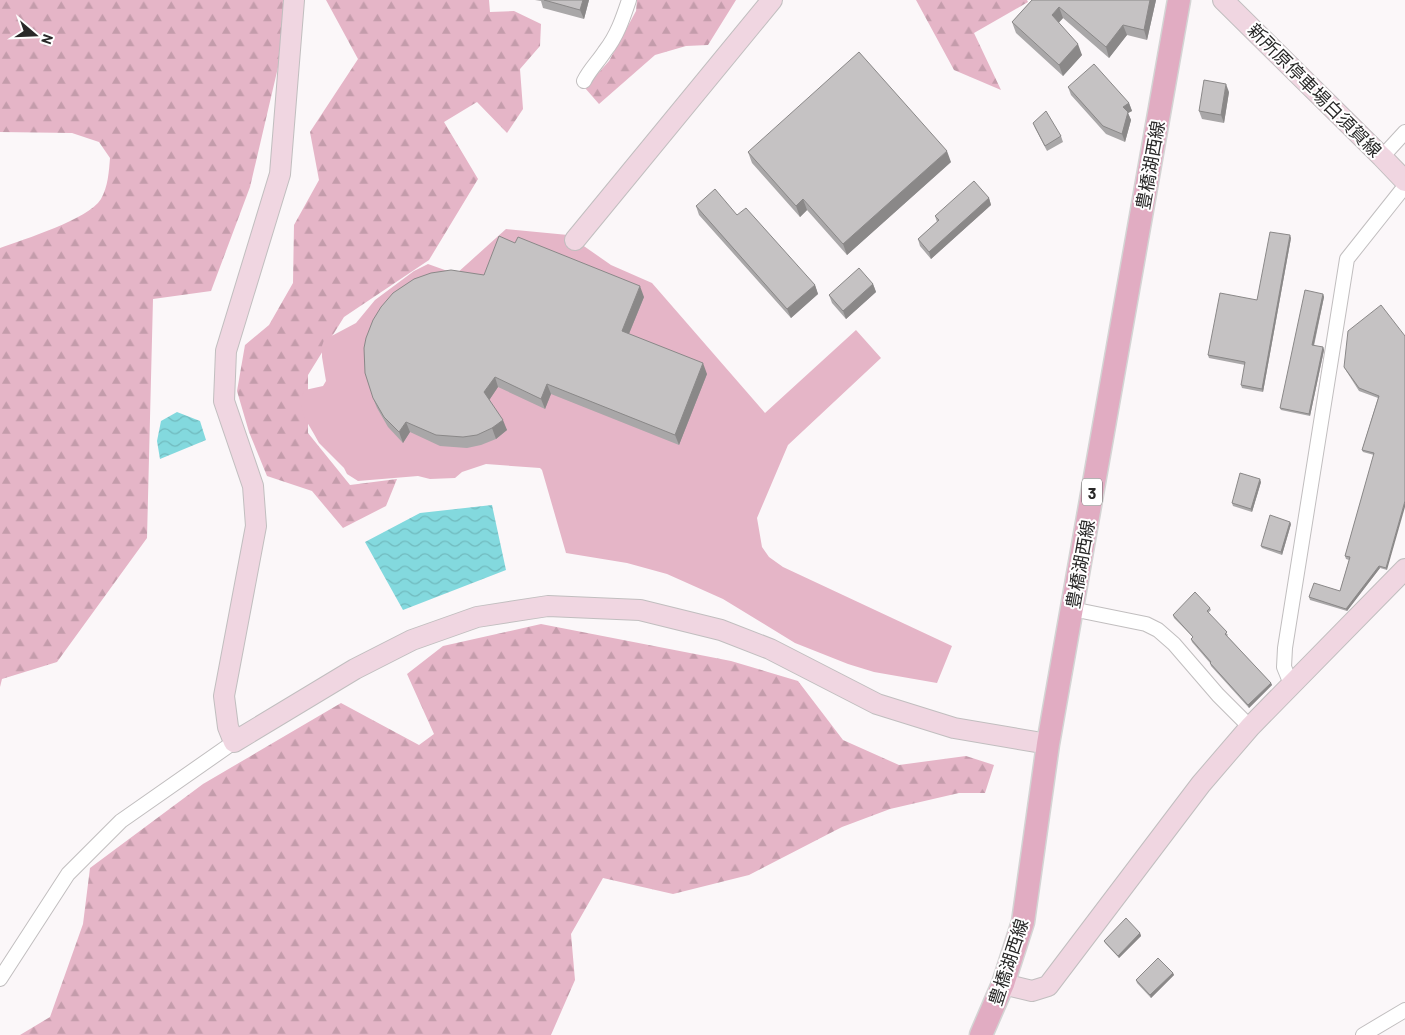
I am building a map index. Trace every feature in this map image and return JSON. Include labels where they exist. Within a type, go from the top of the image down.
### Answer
[{"type":"main road","name":"豊橋湖西線","points":[[981,1035],[1003,984],[1023,922],[1048,744],[1179,0]]},
{"type":"street","points":[[234,742],[228,728],[224,696],[256,526],[252,486],[224,401],[226,351],[280,174],[294,0]]},
{"type":"street","points":[[584,81],[590,68],[606,50],[621,24],[629,0]]},
{"type":"street","points":[[575,240],[772,0]]},
{"type":"street","name":"新所原停車場白須賀線","points":[[1223,0],[1405,182]]},
{"type":"street","points":[[1382,157],[1405,132]]},
{"type":"street","points":[[1290,684],[1284,667],[1286,648],[1347,260],[1405,186]]},
{"type":"street","points":[[1003,984],[1032,991],[1048,986],[1201,784],[1290,684],[1405,569]]},
{"type":"street","points":[[0,979],[68,874],[121,821],[234,742],[355,669],[412,640],[477,617],[548,606],[640,610],[722,630],[770,649],[876,704],[954,728],[1048,744]]},
{"type":"street","points":[[1072,609],[1146,624],[1158,630],[1174,644],[1218,695],[1250,727]]},
{"type":"street","points":[[1363,1035],[1405,1010]]},
{"type":"green space","points":[[0,0],[287,0],[279,63],[250,187],[211,291],[153,299],[147,538],[57,662],[2,679],[0,687],[0,248],[55,228],[94,207],[101,199],[105,189],[110,158],[99,142],[72,133],[0,132]]},
{"type":"green space","points":[[326,0],[489,0],[490,12],[514,11],[541,24],[540,46],[520,69],[523,109],[507,133],[477,102],[444,122],[478,179],[429,260],[344,317],[308,375],[308,433],[350,485],[397,479],[386,506],[343,528],[312,491],[267,476],[249,432],[237,391],[245,345],[269,325],[293,283],[294,225],[319,180],[310,132],[358,59]]},
{"type":"green space","points":[[637,0],[736,0],[708,45],[686,46],[655,55],[599,104],[585,88],[609,61],[636,11]]},
{"type":"green space","points":[[916,0],[1027,0],[1028,2],[974,33],[1001,90],[954,70]]},
{"type":"green space","points":[[506,229],[568,235],[611,265],[652,283],[765,413],[856,330],[881,358],[788,445],[757,518],[762,547],[769,557],[783,567],[952,646],[937,683],[874,672],[795,643],[723,599],[667,574],[627,563],[566,553],[540,468],[486,464],[462,472],[455,478],[430,479],[418,476],[358,481],[347,474],[344,468],[319,443],[304,417],[301,405],[301,397],[305,390],[323,386],[326,381],[322,357],[324,340],[356,323],[375,300],[414,271],[428,264],[456,274]]},
{"type":"green space","points":[[541,624],[731,661],[798,681],[843,740],[899,765],[966,756],[994,765],[985,793],[959,793],[890,809],[842,827],[749,875],[673,894],[603,878],[571,934],[575,980],[551,1035],[20,1035],[50,1017],[83,924],[90,868],[203,784],[341,703],[419,745],[434,734],[407,674],[443,646]]},
{"type":"water","points":[[177,412],[200,421],[206,440],[160,459],[157,441],[161,421]]},
{"type":"water","points":[[492,505],[506,570],[403,610],[365,542],[420,513]]},
{"type":"building","points":[[544,0],[583,0],[580,10]]},
{"type":"building","points":[[1032,0],[1150,0],[1144,30],[1123,25],[1106,47],[1059,7],[1052,15],[1078,44],[1059,65],[1012,22]]},
{"type":"building","points":[[859,52],[947,151],[843,244],[803,199],[796,206],[748,152]]},
{"type":"building","points":[[1094,64],[1129,103],[1123,107],[1128,112],[1122,134],[1103,126],[1068,87]]},
{"type":"building","points":[[1204,80],[1226,84],[1221,115],[1199,111]]},
{"type":"building","points":[[1046,111],[1061,136],[1045,146],[1033,123]]},
{"type":"building","points":[[974,181],[989,198],[929,252],[918,239],[939,220],[935,216]]},
{"type":"building","points":[[715,189],[737,215],[746,208],[815,285],[787,309],[696,206]]},
{"type":"building","points":[[1270,232],[1290,235],[1262,389],[1241,385],[1245,362],[1208,355],[1220,293],[1257,300]]},
{"type":"building","points":[[499,236],[515,243],[518,237],[640,286],[622,331],[703,363],[675,435],[547,384],[541,399],[495,377],[484,392],[503,420],[477,435],[463,437],[436,435],[406,422],[399,432],[384,417],[373,398],[365,373],[364,348],[373,320],[381,307],[393,293],[414,279],[431,273],[451,270],[484,275]]},
{"type":"building","points":[[859,268],[873,284],[843,311],[829,295]]},
{"type":"building","points":[[1305,290],[1323,294],[1312,345],[1323,347],[1309,414],[1280,408]]},
{"type":"building","points":[[1381,305],[1405,336],[1405,501],[1386,568],[1379,566],[1346,609],[1309,597],[1314,583],[1340,591],[1350,557],[1345,556],[1374,453],[1362,450],[1379,396],[1359,388],[1344,367],[1348,331]]},
{"type":"building","points":[[1240,473],[1260,479],[1251,509],[1232,503]]},
{"type":"building","points":[[1270,515],[1290,522],[1281,552],[1261,546]]},
{"type":"building","points":[[1195,592],[1210,608],[1207,611],[1227,632],[1225,634],[1271,683],[1248,705],[1210,663],[1191,639],[1193,637],[1173,615]]},
{"type":"building","points":[[1126,918],[1140,933],[1118,956],[1104,941]]},
{"type":"building","points":[[1158,958],[1173,973],[1150,995],[1136,980]]}]
